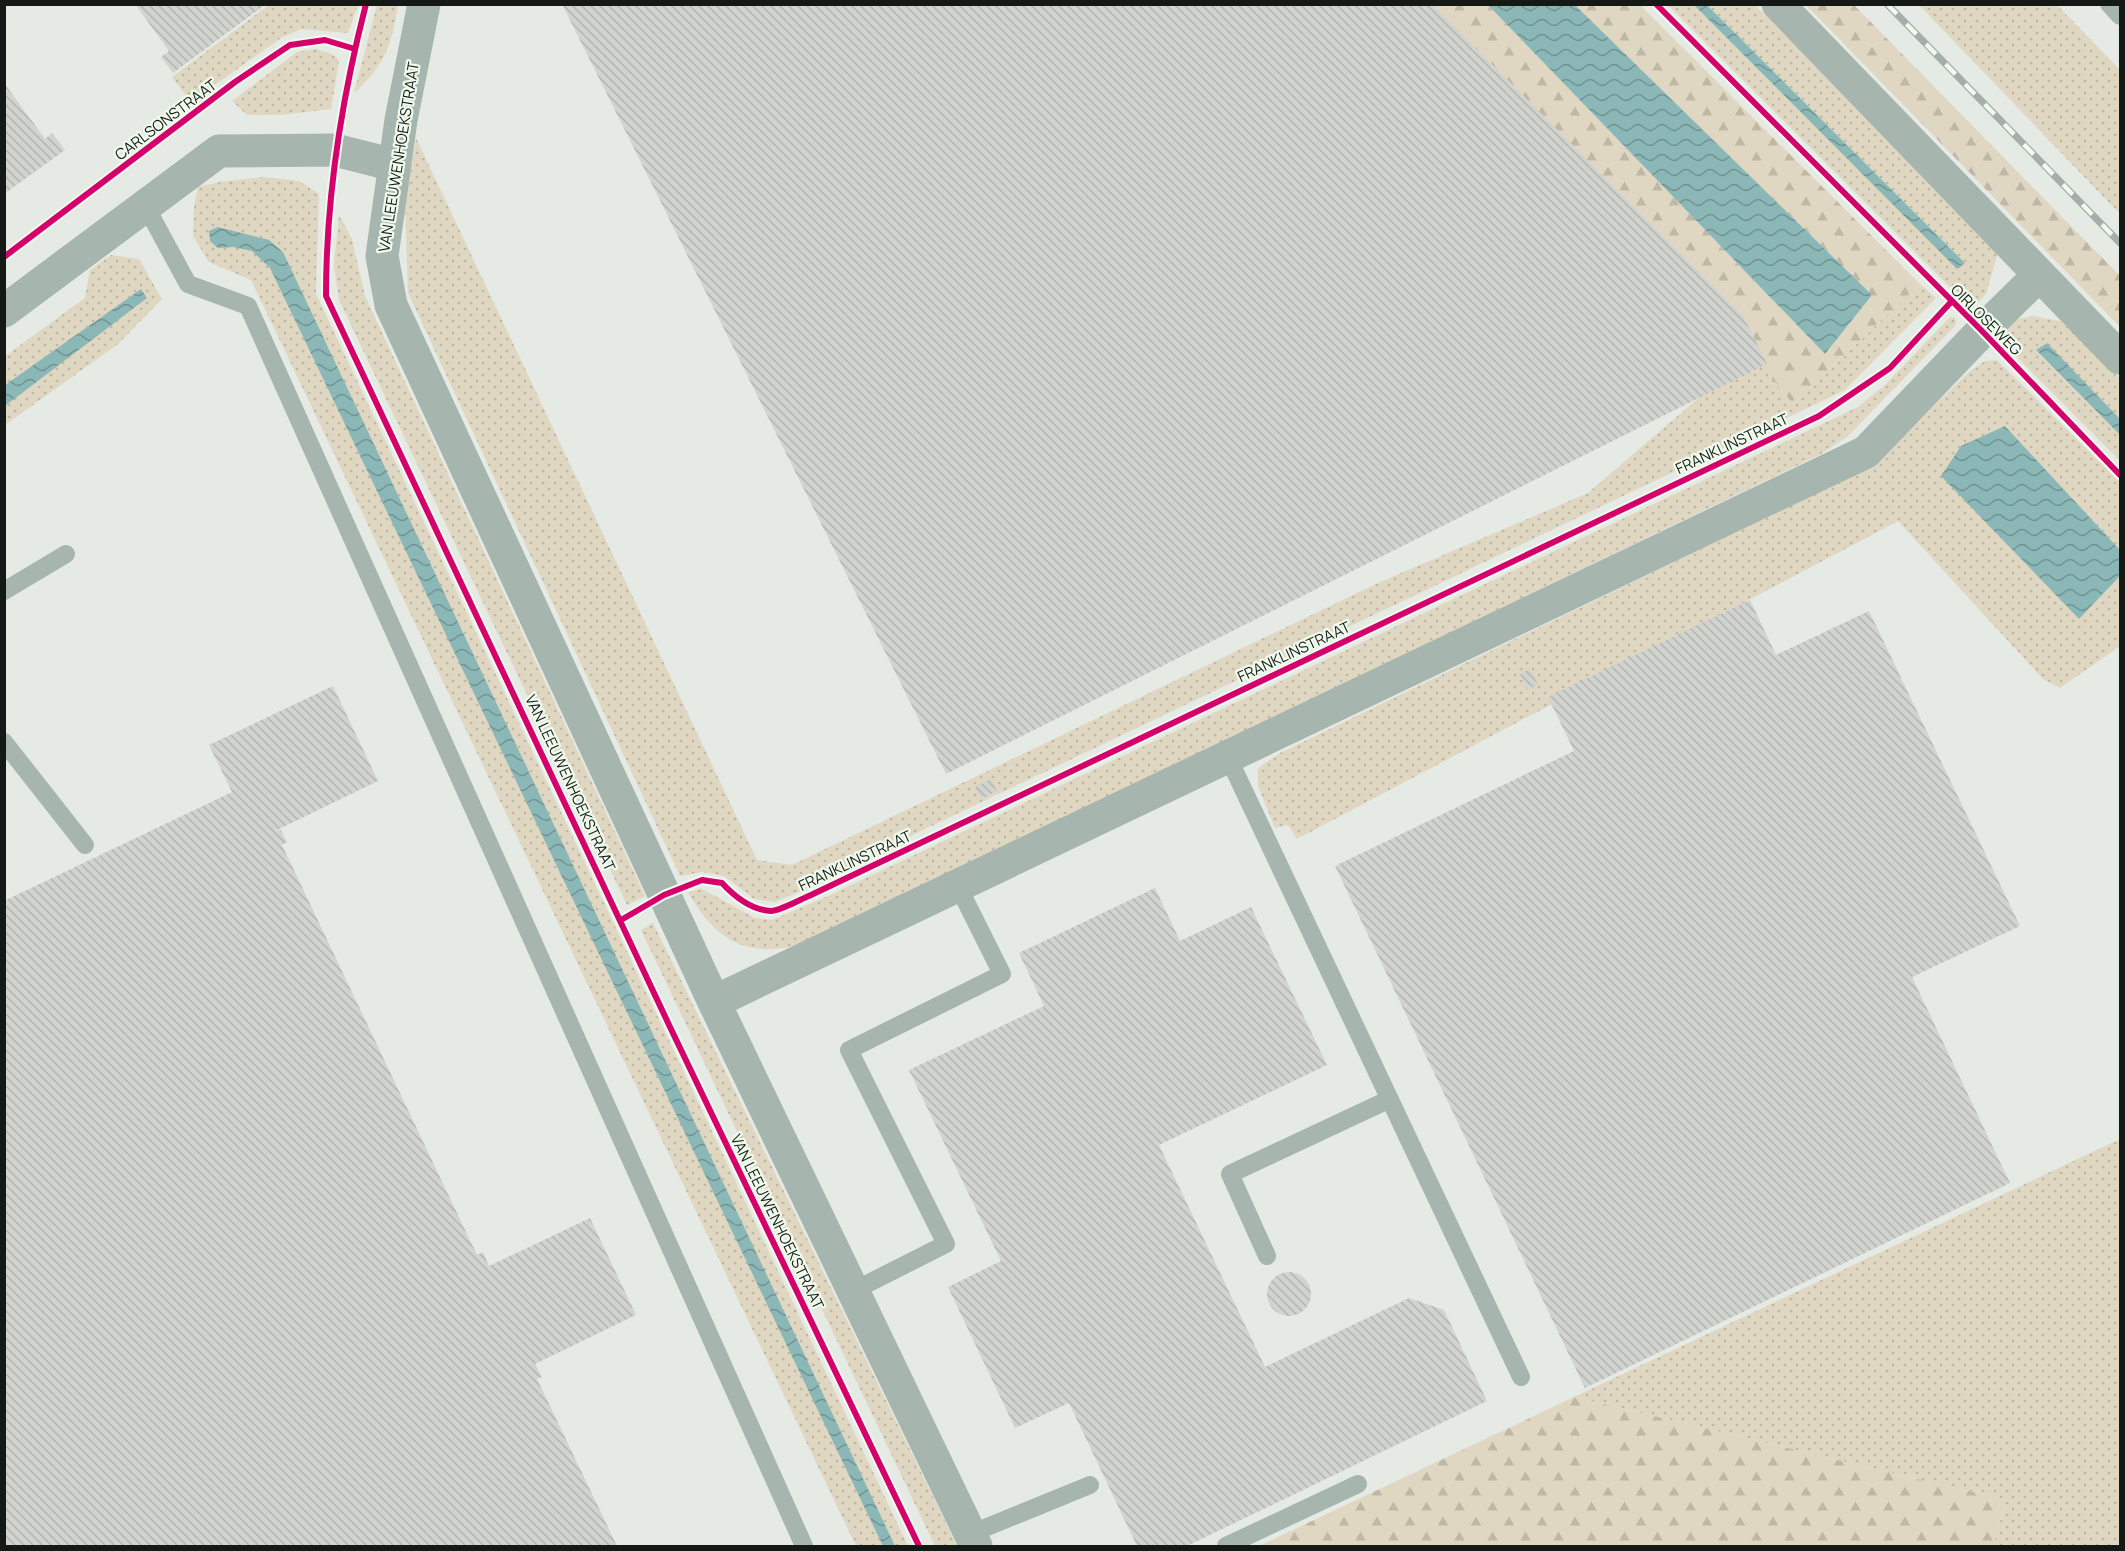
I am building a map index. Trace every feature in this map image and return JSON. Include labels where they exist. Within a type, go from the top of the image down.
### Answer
[{"type":"street","name":"VAN LEEUWENHOEKSTRAAT","points":[[424,4],[394,165],[382,256],[391,305],[714,1002],[973,1540]]},
{"type":"street","points":[[1778,4],[2121,358]]},
{"type":"street","points":[[4,310],[219,151],[335,150],[394,165]]},
{"type":"street","points":[[714,1002],[1866,452],[2039,275]]},
{"type":"lane","points":[[2109,4],[2121,16]]},
{"type":"lane","points":[[144,206],[188,284],[248,306],[804,1546]]},
{"type":"lane","points":[[4,591],[66,554]]},
{"type":"lane","points":[[4,742],[85,845]]},
{"type":"lane","points":[[1228,757],[1521,1377]]},
{"type":"lane","points":[[853,1291],[946,1244],[849,1050],[1002,974],[958,886]]},
{"type":"lane","points":[[1267,1256],[1230,1174],[1390,1099]]},
{"type":"lane","points":[[1226,1546],[1358,1484]]},
{"type":"lane","points":[[973,1540],[1090,1485]]},
{"type":"green space","points":[[270,4],[358,5],[348,33],[301,29],[281,38],[191,102],[172,77]]},
{"type":"green space","points":[[377,5],[398,5],[393,31],[380,63],[354,93]]},
{"type":"green space","points":[[1392,5],[1488,5],[1825,354],[1872,295],[1575,5],[1640,5],[1920,284],[1793,404],[1751,353]]},
{"type":"green space","points":[[1668,5],[1694,5],[1957,268],[1965,263],[1707,5],[1755,5],[1999,248],[1986,294],[1972,309]]},
{"type":"green space","points":[[1806,5],[1854,5],[2120,276],[2120,327]]},
{"type":"green space","points":[[1919,5],[2057,5],[2120,70],[2120,214]]},
{"type":"green space","points":[[316,49],[332,54],[339,60],[331,109],[280,115],[247,115],[232,101],[297,52]]},
{"type":"green space","points":[[416,138],[757,860],[792,865],[1378,583],[1588,493],[1751,353],[1793,404],[1920,284],[1936,298],[1845,390],[923,830],[819,883],[775,902],[754,899],[724,876],[702,872],[680,876],[408,293],[405,201]]},
{"type":"green space","points":[[263,177],[299,181],[319,194],[316,294],[908,1546],[856,1546],[251,280],[209,262],[193,236],[194,207],[198,187]]},
{"type":"green space","points":[[339,215],[352,239],[365,296],[645,896],[627,905],[339,300],[334,265]]},
{"type":"green space","points":[[111,255],[139,259],[162,299],[118,344],[5,425],[5,406],[146,298],[141,289],[5,385],[4,357],[85,298],[90,270]]},
{"type":"green space","points":[[2033,316],[2060,321],[2081,338],[2120,379],[2120,419],[2047,344],[2036,351],[2120,435],[2120,461],[1996,336],[2012,320]]},
{"type":"green space","points":[[1950,317],[1955,318],[1954,327],[1847,437],[1821,454],[802,944],[759,949],[733,941],[712,926],[688,892],[702,889],[755,918],[772,920],[828,896],[1858,407],[1886,384]]},
{"type":"green space","points":[[1997,360],[2120,482],[2120,550],[2005,426],[2079,619],[2120,576],[2120,646],[2060,688],[2043,679],[1898,521],[1297,839],[1288,825],[1275,828],[1258,786],[1258,768],[1280,753],[1870,467],[1969,372],[1985,361]]},
{"type":"green space","points":[[653,923],[957,1546],[935,1546],[641,930]]},
{"type":"green space","points":[[2120,1139],[2120,1546],[1993,1546],[2006,1500],[1574,1397]]},
{"type":"green space","points":[[1574,1397],[2006,1500],[1993,1546],[1259,1546]]},
{"type":"water","points":[[1488,5],[1575,5],[1872,295],[1825,354]]},
{"type":"water","points":[[1694,5],[1707,5],[1965,263],[1957,269]]},
{"type":"water","points":[[218,227],[269,240],[283,252],[895,1546],[883,1546],[270,268],[252,251],[233,247],[218,248],[210,241],[209,231]]},
{"type":"water","points":[[141,289],[147,298],[5,406],[5,385]]},
{"type":"water","points":[[2047,343],[2120,419],[2120,435],[2036,350]]},
{"type":"water","points":[[2005,426],[2120,550],[2120,576],[2079,619],[1941,476],[1961,446]]},
{"type":"building","points":[[135,4],[266,4],[173,73],[161,57],[169,51]]},
{"type":"building","points":[[562,4],[1432,4],[1743,316],[1767,364],[946,774]]},
{"type":"building","points":[[4,83],[45,139],[52,133],[65,150],[4,194]]},
{"type":"building","points":[[1750,600],[1776,655],[1869,611],[2020,926],[1912,977],[2010,1183],[1585,1388],[1335,866],[1574,751],[1548,697]]},
{"type":"building","points":[[1530,669],[1538,685],[1527,690],[1520,674]]},
{"type":"building","points":[[333,686],[378,781],[275,831],[281,830],[287,842],[282,845],[477,1255],[483,1252],[489,1266],[590,1218],[636,1315],[535,1364],[542,1377],[537,1379],[617,1546],[4,1546],[4,901],[232,792],[209,745]]},
{"type":"building","points":[[991,779],[997,791],[981,799],[975,787]]},
{"type":"building","points":[[1155,888],[1180,941],[1251,907],[1327,1065],[1159,1145],[1265,1367],[1409,1298],[1444,1310],[1487,1401],[1187,1546],[1137,1546],[1069,1403],[1015,1428],[948,1287],[1001,1261],[909,1070],[1044,1006],[1019,953]]},
{"type":"building","points":[[1289,1272],[1305,1278],[1311,1294],[1305,1310],[1289,1316],[1273,1310],[1267,1294],[1273,1278]]},
{"type":"railway","points":[[1887,4],[2120,243]]},
{"type":"cycle path","points":[[366,4],[349,77],[337,149],[329,222],[326,296],[670,1027],[919,1546]]},
{"type":"cycle path","name":"OIRLOSEWEG","points":[[1656,4],[1982,331],[2120,475]]},
{"type":"cycle path","name":"CARLSONSTRAAT","points":[[4,257],[235,82],[290,45],[325,40],[355,49]]},
{"type":"cycle path","name":"OIRLOSEWEG","points":[[621,920],[664,895],[702,880],[722,883],[744,901],[764,910],[771,911],[791,905],[1819,416],[1890,368],[1951,302]]}]
